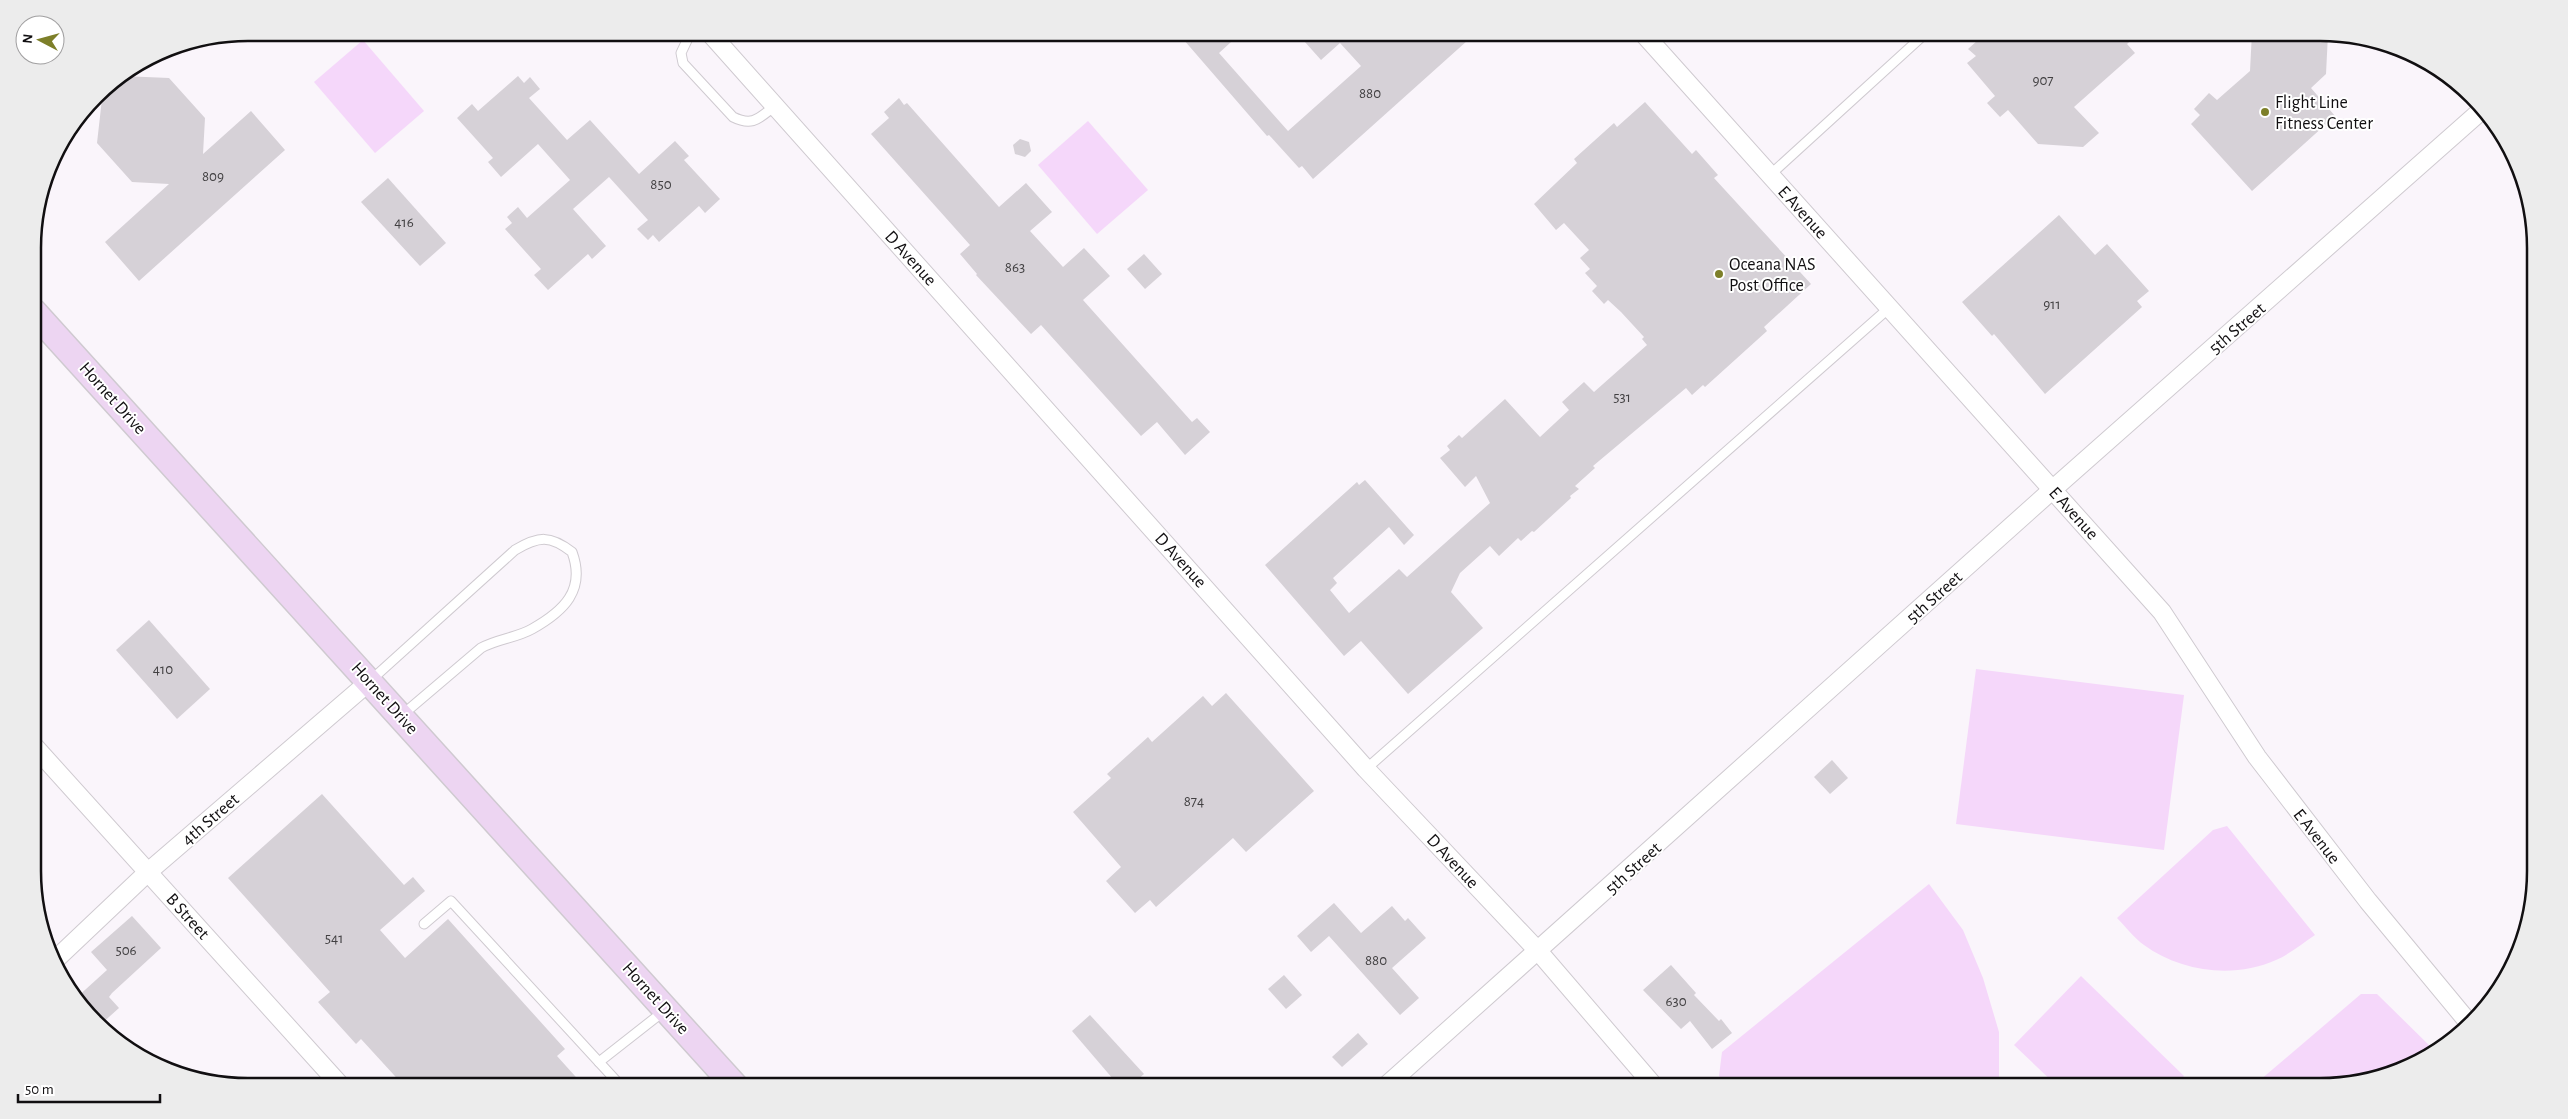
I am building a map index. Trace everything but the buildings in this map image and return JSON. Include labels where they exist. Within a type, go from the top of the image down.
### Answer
[{"type":"main road","name":"Hornet Drive","points":[[41,319],[728,1078]]},
{"type":"street","name":"D Avenue","points":[[717,41],[1366,769],[1538,952],[1647,1078]]},
{"type":"street","name":"E Avenue","points":[[1650,41],[2162,612],[2257,757],[2362,894],[2465,1018]]},
{"type":"street","name":"5th Street","points":[[1395,1078],[2052,490],[2477,114]]},
{"type":"street","name":"4th Street","points":[[60,956],[148,872],[370,681]]},
{"type":"street","name":"B Street","points":[[41,754],[334,1078]]},
{"type":"lane","points":[[687,41],[681,53],[683,63],[733,117],[742,122],[754,122],[775,106]]},
{"type":"lane","points":[[1770,175],[1917,41]]},
{"type":"lane","points":[[1366,769],[1890,308]]},
{"type":"lane","points":[[370,681],[515,550],[530,541],[541,538],[558,541],[572,552],[577,564],[578,578],[573,594],[565,605],[531,630],[494,640],[481,648],[402,716]]},
{"type":"lane","points":[[424,924],[451,901],[613,1078]]},
{"type":"lane","points":[[598,1062],[666,1010]]},
{"type":"shaded area","points":[[364,41],[424,111],[375,153],[314,82]]},
{"type":"shaded area","points":[[1088,121],[1148,190],[1097,234],[1038,165]]},
{"type":"shaded area","points":[[1976,669],[2184,695],[2164,850],[1956,824]]},
{"type":"shaded area","points":[[2227,826],[2315,935],[2281,958],[2260,966],[2226,971],[2191,967],[2159,954],[2140,942],[2117,918],[2213,830]]},
{"type":"shaded area","points":[[1929,884],[1963,930],[1983,978],[1999,1032],[1999,1078],[1721,1078],[1719,1076],[1722,1052]]},
{"type":"shaded area","points":[[2081,976],[2184,1076],[2182,1078],[2049,1078],[2014,1045]]},
{"type":"shaded area","points":[[2361,994],[2377,994],[2430,1046],[2399,1062],[2360,1074],[2319,1078],[2262,1078]]},
{"type":"place","name":"Flight Line Fitness Center","points":[[2265,112]]},
{"type":"place","name":"Oceana NAS Post Office","points":[[1719,274]]}]
